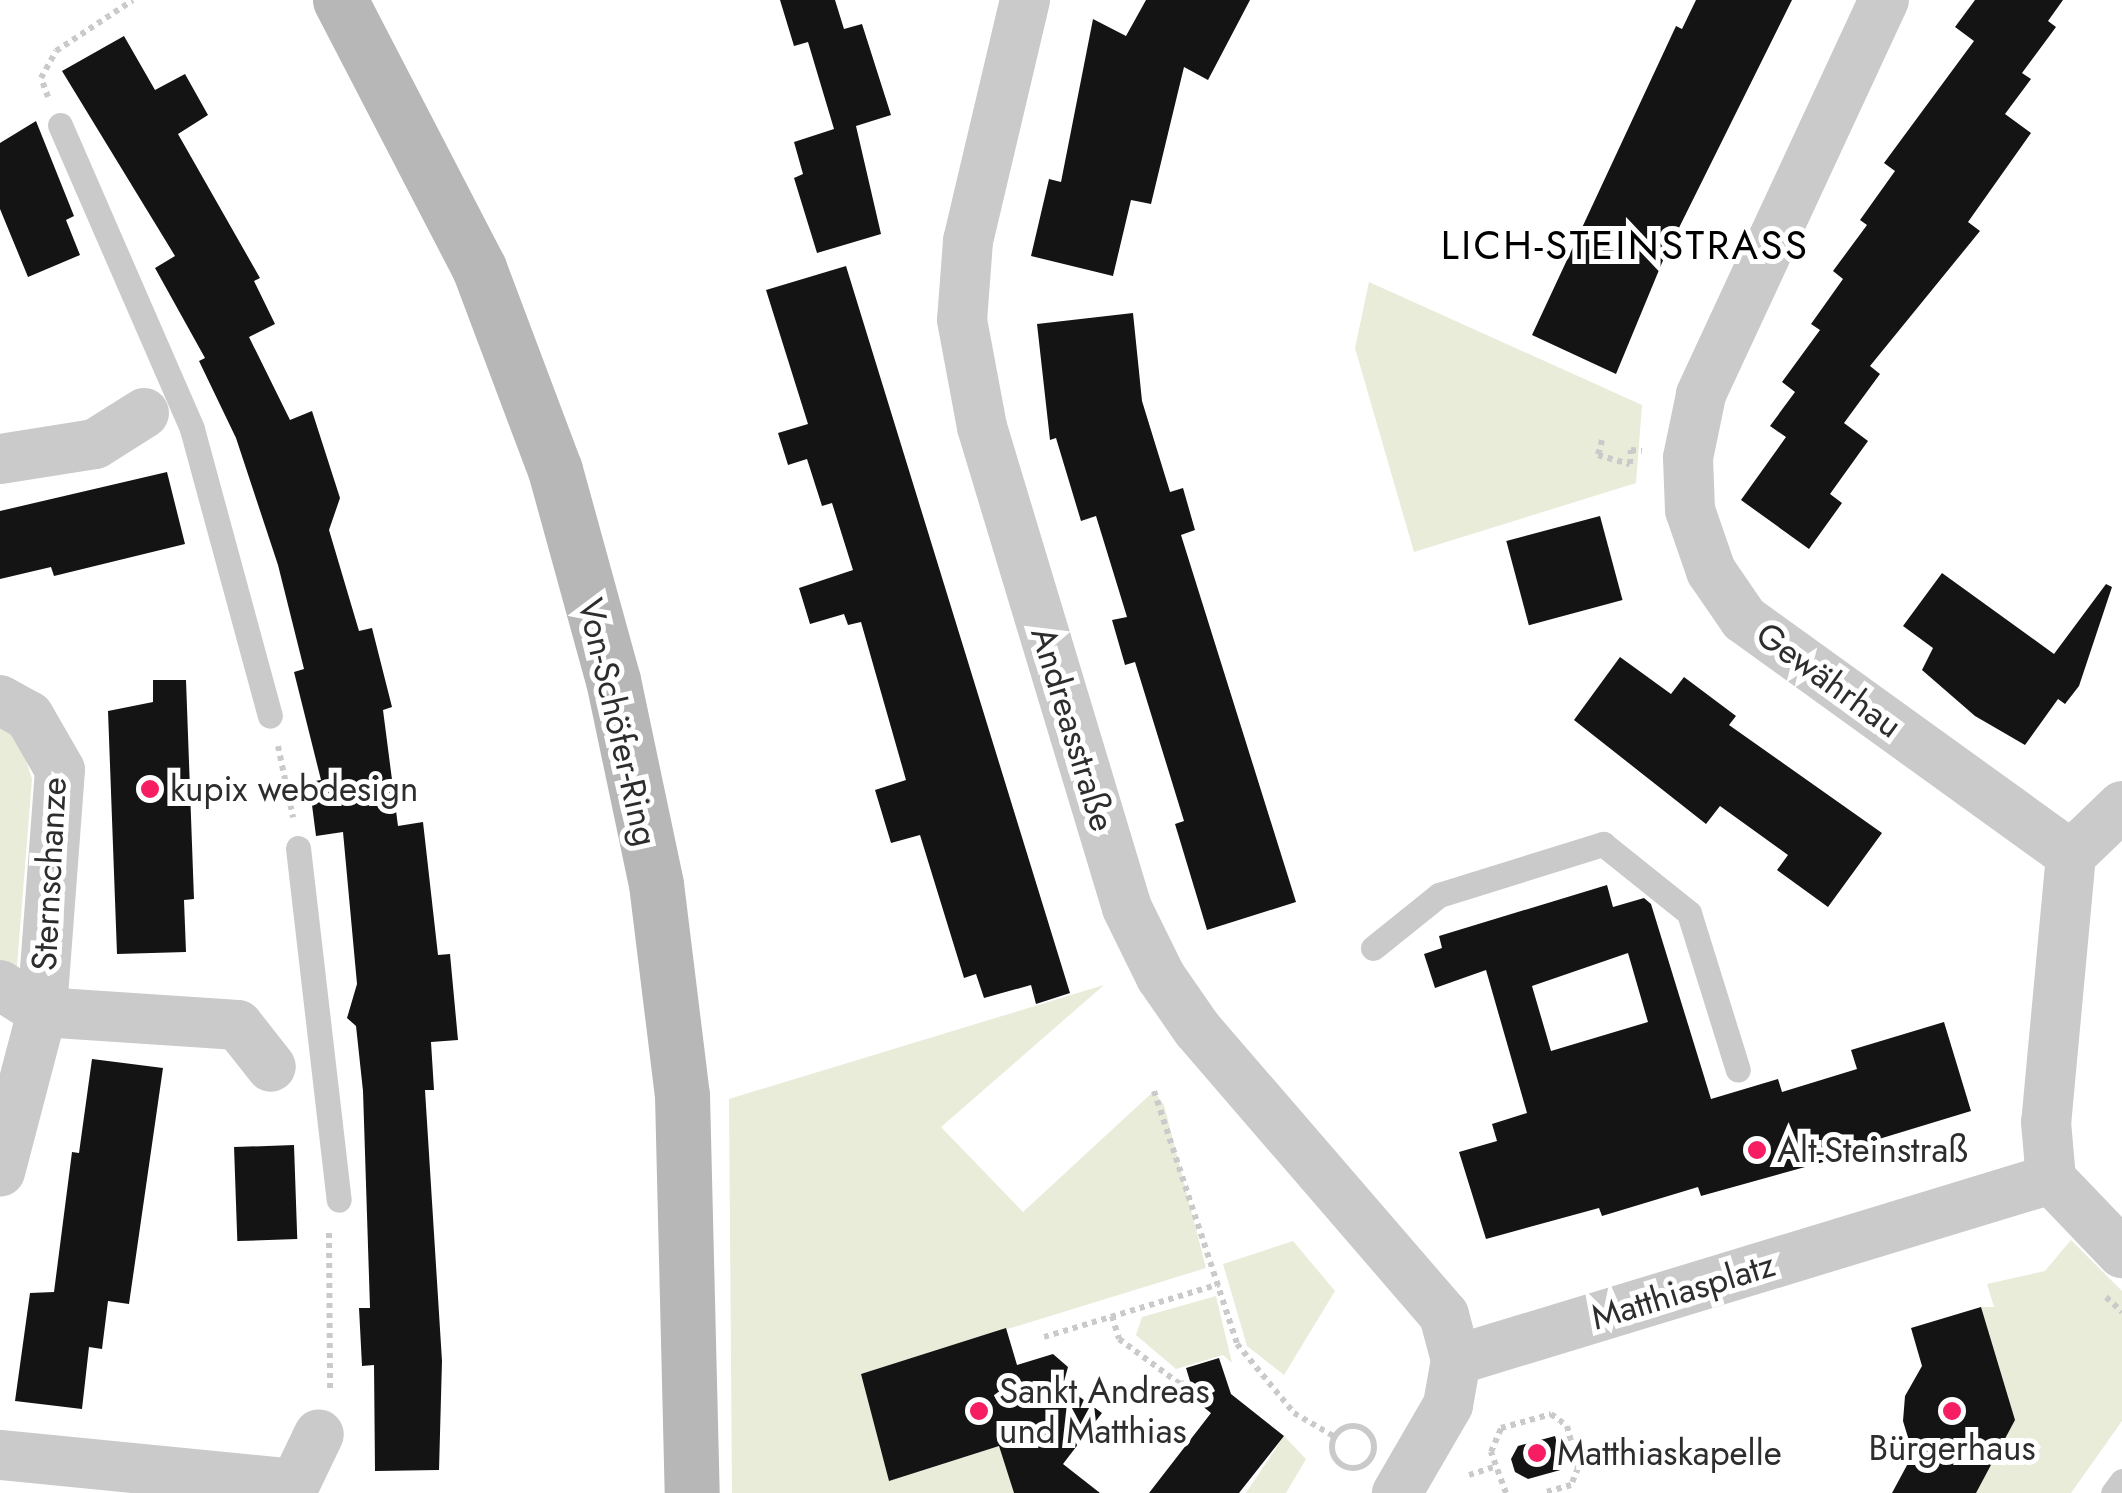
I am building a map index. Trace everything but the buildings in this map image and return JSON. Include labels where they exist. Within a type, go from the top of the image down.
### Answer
[{"type":"main road","name":"Von-Schöfer-Ring","points":[[340,0],[479,268],[555,470],[612,680],[656,884],[682,1095],[692,1493]]},
{"type":"street","name":"Andreasstraße","points":[[1025,0],[968,241],[962,320],[982,427],[1128,908],[1161,977],[1197,1029],[1444,1315],[1456,1360]]},
{"type":"street","name":"Gewährhau","points":[[1884,0],[1701,395],[1688,458],[1690,510],[1711,571],[1744,619],[2070,856]]},
{"type":"street","points":[[0,459],[95,444],[158,400]]},
{"type":"street","name":"Sternschanze","points":[[0,700],[29,716],[60,770],[42,1012],[0,1172]]},
{"type":"street","points":[[2122,806],[2070,856],[2046,1122],[2050,1179],[2122,1254]]},
{"type":"street","name":"Sternschanze","points":[[0,985],[42,1012],[238,1025],[271,1068]]},
{"type":"street","name":"Matthiasplatz","points":[[1456,1360],[2050,1179]]},
{"type":"street","points":[[1397,1493],[1448,1405],[1456,1360]]},
{"type":"street","points":[[0,1455],[295,1484],[319,1434]]},
{"type":"lane","points":[[60,126],[158,400],[192,429],[270,716]]},
{"type":"lane","points":[[1373,948],[1439,895],[1603,844],[1689,913],[1738,1070]]},
{"type":"lane","points":[[298,848],[339,1200]]},
{"type":"lane","points":[[271,1068],[325,1069]]},
{"type":"lane","points":[[2112,1493],[2122,1480]]},
{"type":"path","points":[[60,126],[40,78],[56,51],[133,0]]},
{"type":"path","points":[[1602,440],[1598,455],[1630,464],[1631,450],[1688,458]]},
{"type":"path","points":[[270,716],[298,848]]},
{"type":"path","points":[[1154,1091],[1237,1344],[1255,1372],[1294,1413],[1334,1437],[1339,1463],[1352,1468],[1370,1460],[1372,1440],[1364,1430],[1351,1426],[1334,1437]]},
{"type":"path","points":[[319,1434],[332,1383],[329,1216],[339,1200]]},
{"type":"path","points":[[1044,1337],[1219,1284]]},
{"type":"path","points":[[1112,1316],[1119,1339],[1180,1384],[1190,1382]]},
{"type":"path","points":[[1506,1493],[1490,1452],[1501,1428],[1551,1414],[1567,1426],[1578,1468],[1571,1484],[1546,1493]]},
{"type":"path","points":[[1469,1475],[1494,1467]]},
{"type":"green space","points":[[1369,282],[1642,405],[1636,483],[1414,552],[1355,348]]},
{"type":"green space","points":[[0,720],[18,735],[32,779],[17,966],[0,962]]},
{"type":"green space","points":[[1104,985],[941,1127],[1023,1212],[1154,1091],[1164,1105],[1206,1268],[861,1374],[889,1480],[999,1446],[1014,1493],[732,1493],[729,1099]]},
{"type":"green space","points":[[2071,1240],[2122,1291],[2122,1421],[2071,1493],[1976,1493],[1981,1307],[1994,1307],[1987,1284],[2045,1271]]},
{"type":"green space","points":[[1293,1241],[1335,1291],[1284,1375],[1247,1346],[1223,1264]]},
{"type":"green space","points":[[1216,1296],[1232,1363],[1223,1355],[1176,1369],[1136,1335],[1142,1317]]},
{"type":"green space","points":[[1284,1436],[1306,1459],[1286,1493],[1246,1493]]},
{"type":"place","name":"kupix webdesign","points":[[150,789]]},
{"type":"place","name":"Alt-Steinstraß","points":[[1757,1150]]},
{"type":"place","name":"Sankt Andreas und Matthias","points":[[979,1411]]},
{"type":"place","name":"Bürgerhaus","points":[[1952,1411]]},
{"type":"place","name":"Matthiaskapelle","points":[[1537,1453]]},
{"type":"district","name":"LICH-STEINSTRASS","points":[[1625,245]]}]
